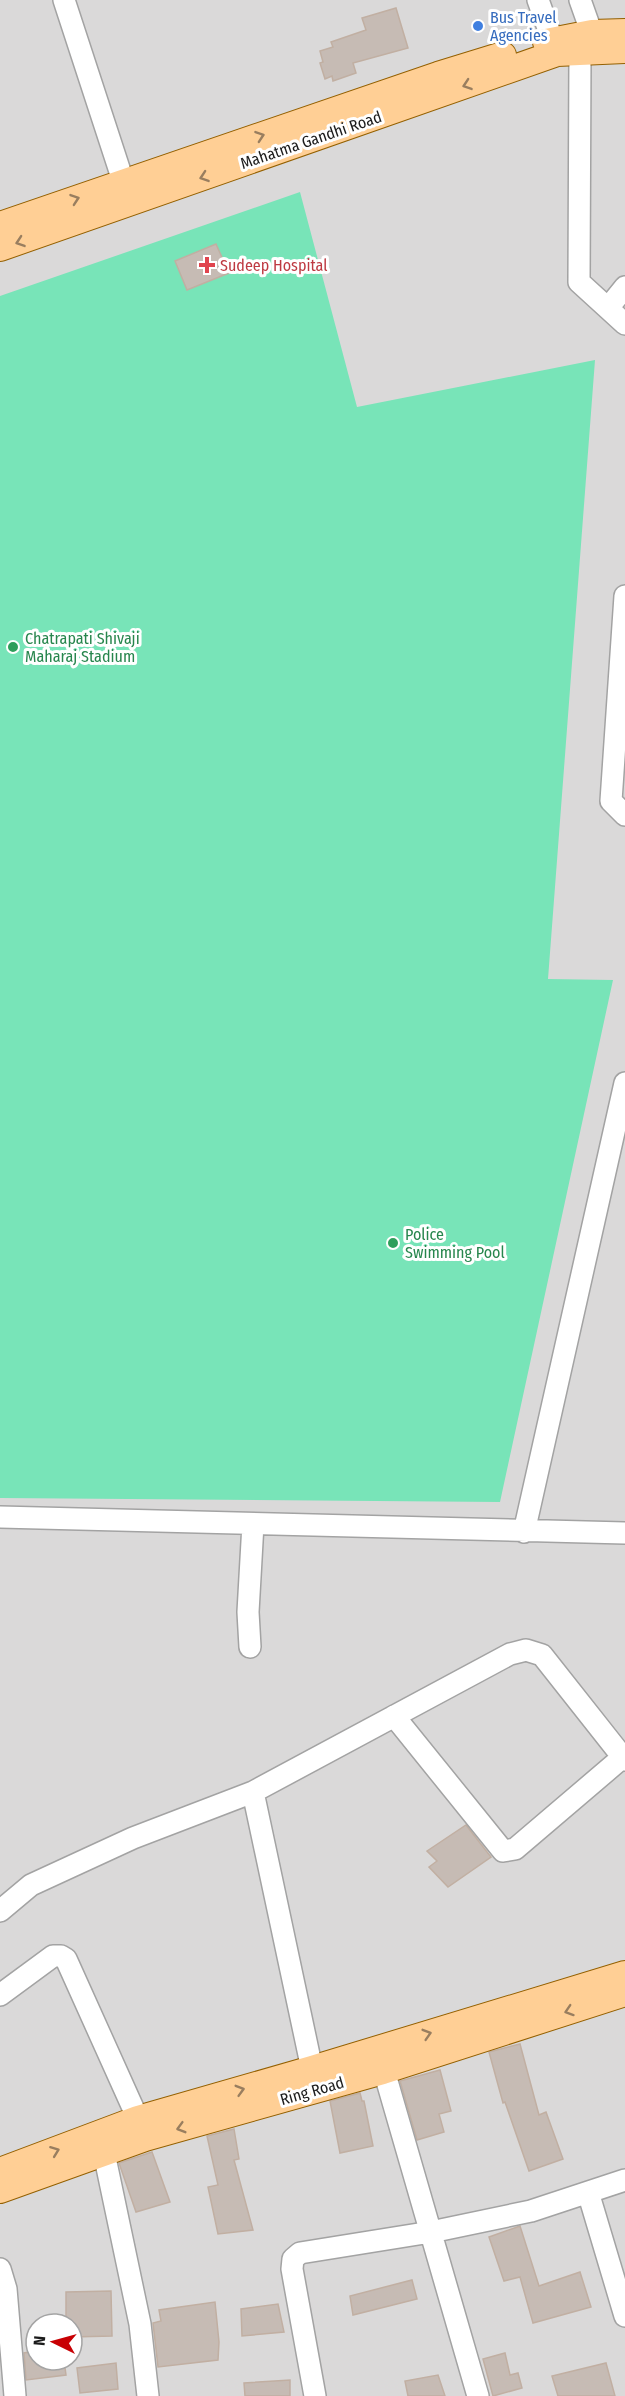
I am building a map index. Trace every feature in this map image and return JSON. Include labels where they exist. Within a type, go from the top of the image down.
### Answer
[{"type":"main road","points":[[576,46],[625,32]]},
{"type":"main road","name":"Mahatma Gandhi Road","points":[[0,248],[126,193],[576,46],[625,50]]},
{"type":"main road","points":[[0,225],[126,193]]},
{"type":"main road","points":[[0,2171],[101,2144],[138,2119],[312,2069],[380,2060],[625,1974]]},
{"type":"main road","name":"Ring Road","points":[[0,2190],[101,2144],[145,2138],[380,2060],[625,1993]]},
{"type":"street","points":[[64,0],[126,193]]},
{"type":"street","points":[[538,0],[576,46]]},
{"type":"street","points":[[580,0],[576,46],[579,282],[625,324]]},
{"type":"street","points":[[608,308],[625,287]]},
{"type":"street","points":[[625,596],[611,801],[625,815]]},
{"type":"street","points":[[524,1532],[625,1083]]},
{"type":"street","points":[[0,1517],[625,1533]]},
{"type":"street","points":[[250,1647],[248,1612],[253,1524]]},
{"type":"street","points":[[0,1911],[31,1885],[133,1838],[253,1792],[502,1657],[526,1650],[542,1655],[624,1758],[515,1849],[503,1851],[394,1716]]},
{"type":"street","points":[[253,1792],[312,2069]]},
{"type":"street","points":[[0,1995],[53,1956],[66,1959],[138,2119]]},
{"type":"street","points":[[380,2060],[478,2396]]},
{"type":"street","points":[[101,2144],[140,2324],[148,2396]]},
{"type":"street","points":[[315,2396],[292,2269],[293,2259],[300,2253],[431,2232],[531,2211],[625,2180]]},
{"type":"street","points":[[588,2192],[625,2316]]},
{"type":"street","points":[[0,2269],[6,2289],[15,2396]]},
{"type":"shaded area","points":[[0,0],[625,0],[625,2396],[0,2396]]},
{"type":"green space","points":[[300,192],[357,407],[595,360],[548,979],[613,980],[500,1502],[0,1498],[0,296]]},
{"type":"building","points":[[396,8],[408,48],[353,63],[356,73],[333,81],[332,76],[325,79],[320,63],[323,62],[320,51],[333,47],[331,42],[366,30],[362,18]]},
{"type":"building","points":[[216,244],[229,273],[187,290],[175,261]]},
{"type":"building","points":[[466,1825],[491,1857],[448,1887],[429,1867],[437,1861],[427,1851]]},
{"type":"building","points":[[520,2044],[539,2115],[546,2112],[563,2159],[529,2171],[505,2102],[503,2103],[489,2052]]},
{"type":"building","points":[[440,2070],[451,2111],[439,2114],[444,2132],[417,2140],[400,2081]]},
{"type":"building","points":[[360,2093],[364,2101],[373,2146],[340,2153],[330,2101]]},
{"type":"building","points":[[234,2129],[239,2159],[234,2160],[253,2230],[218,2234],[208,2187],[218,2185],[207,2136]]},
{"type":"building","points":[[152,2152],[170,2202],[136,2212],[119,2163]]},
{"type":"building","points":[[520,2226],[539,2286],[580,2272],[591,2307],[533,2323],[520,2277],[504,2281],[489,2237]]},
{"type":"building","points":[[412,2280],[417,2299],[353,2315],[350,2296]]},
{"type":"building","points":[[111,2291],[112,2336],[84,2337],[84,2312],[66,2312],[66,2292]]},
{"type":"building","points":[[215,2302],[219,2342],[218,2360],[158,2367],[153,2323],[161,2321],[159,2310]]},
{"type":"building","points":[[278,2304],[284,2332],[242,2336],[241,2309]]},
{"type":"building","points":[[505,2353],[510,2375],[518,2373],[522,2388],[493,2396],[483,2359]]},
{"type":"building","points":[[116,2363],[118,2389],[80,2393],[77,2372],[84,2372],[84,2367]]},
{"type":"building","points":[[606,2363],[615,2396],[558,2396],[552,2376]]},
{"type":"building","points":[[25,2372],[66,2372],[66,2375],[26,2380]]},
{"type":"building","points":[[438,2375],[445,2396],[408,2396],[405,2381]]},
{"type":"building","points":[[290,2380],[290,2396],[245,2396],[244,2383]]},
{"type":"place","name":"Bus Travel Agencies","points":[[478,26]]},
{"type":"place","name":"Sudeep Hospital","points":[[207,265]]},
{"type":"place","name":"Chatrapati Shivaji Maharaj Stadium","points":[[13,647]]},
{"type":"place","name":"Police Swimming Pool","points":[[393,1243]]}]
